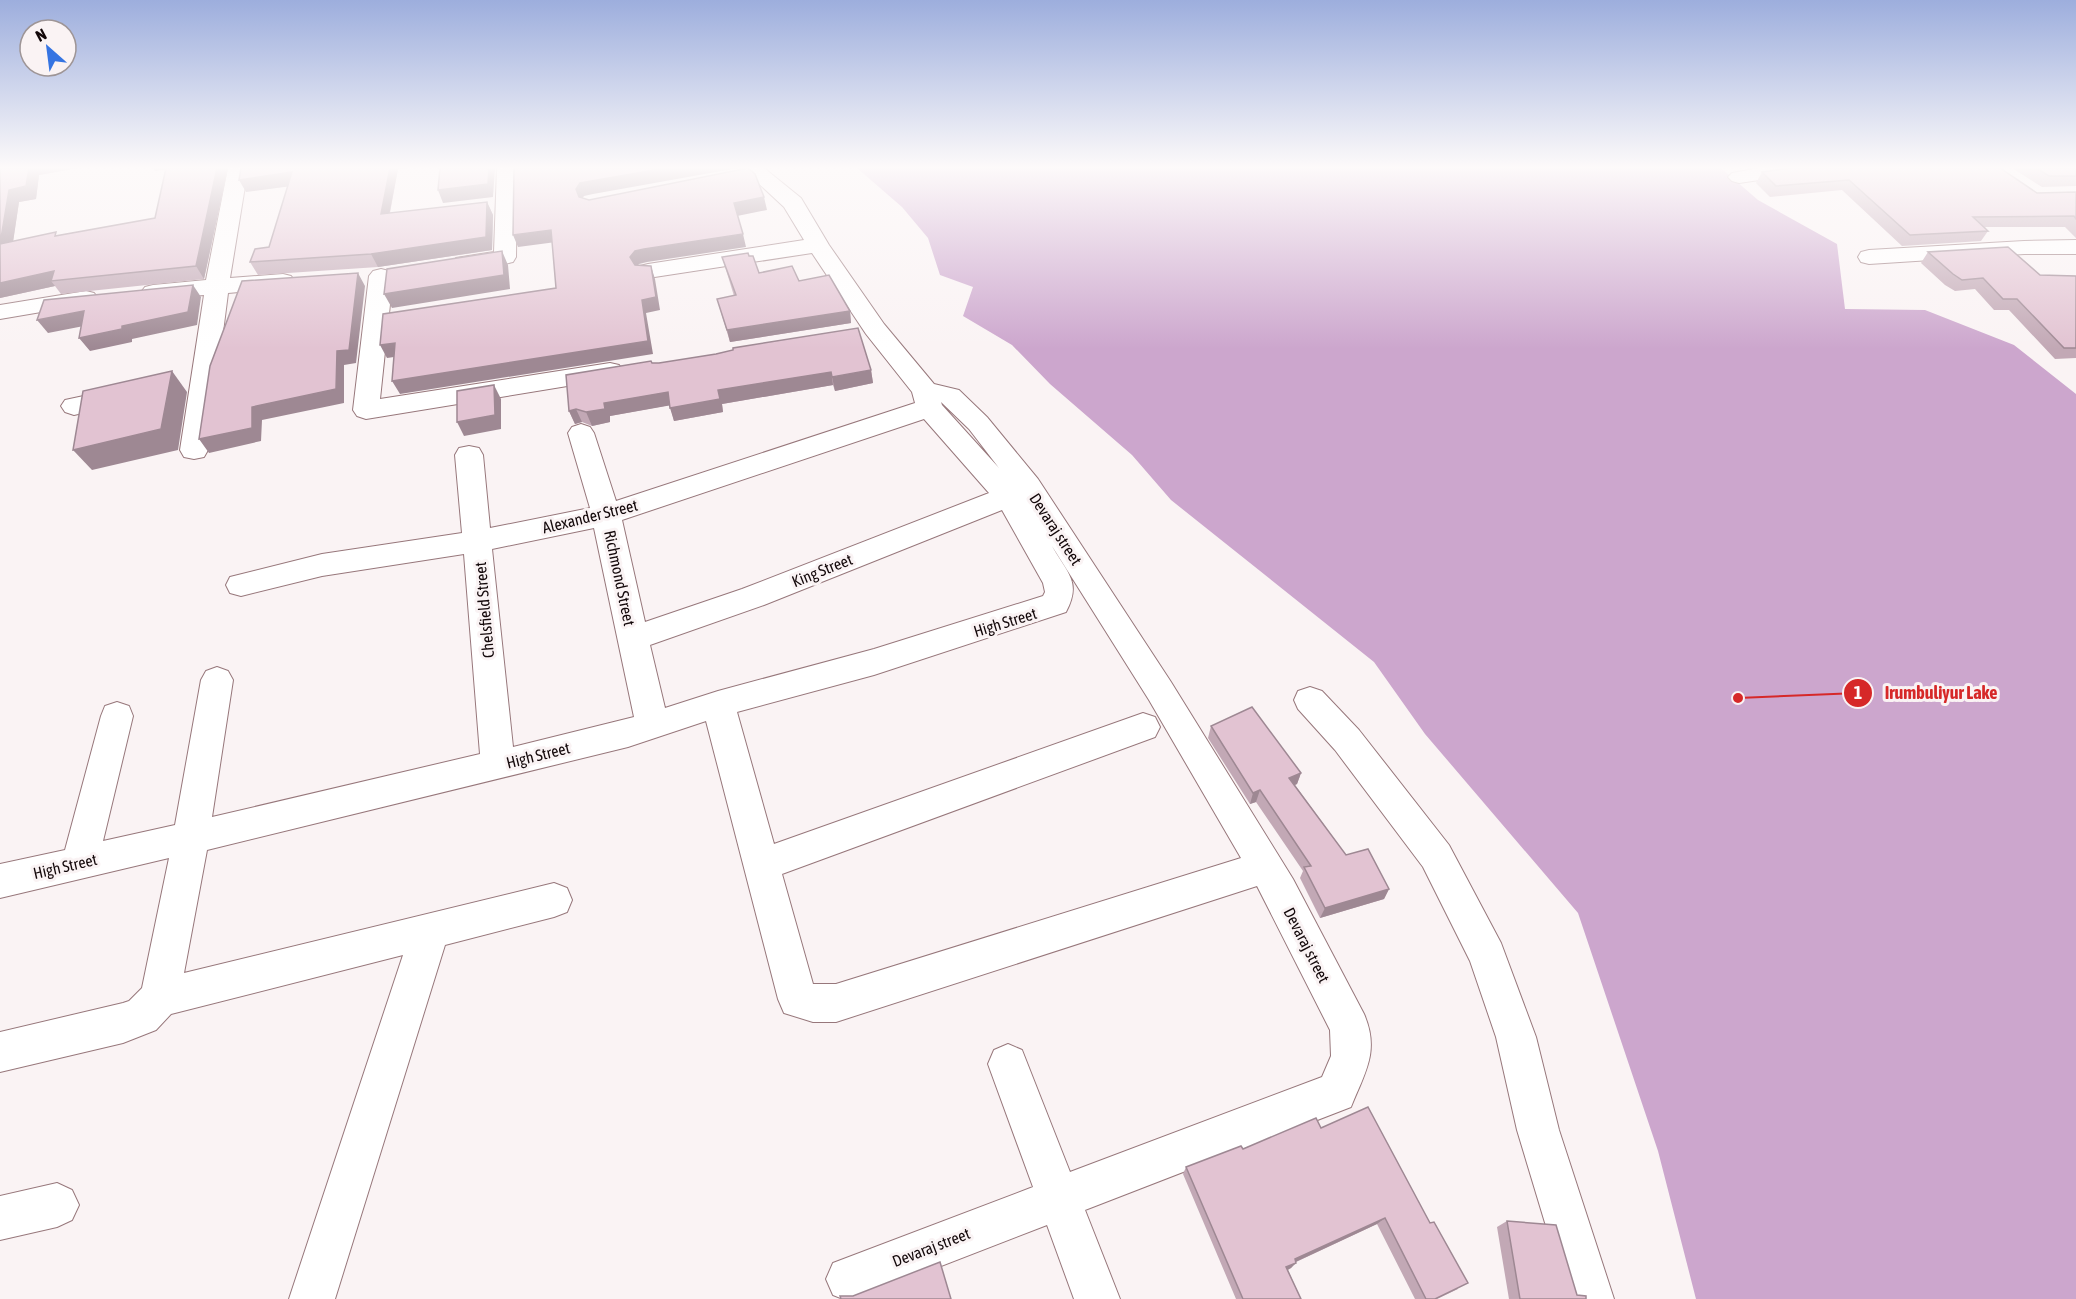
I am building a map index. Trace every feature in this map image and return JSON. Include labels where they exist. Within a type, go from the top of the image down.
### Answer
[{"type":"street","points":[[194,450],[193,380],[217,285],[227,229]]},
{"type":"street","points":[[437,267],[505,257],[506,229]]},
{"type":"street","name":"Devaraj street","points":[[808,229],[863,331],[927,399],[1008,496],[1058,583],[1060,592]]},
{"type":"street","points":[[648,271],[818,245]]},
{"type":"street","points":[[1869,256],[1913,256],[2030,246],[2076,247]]},
{"type":"street","points":[[380,275],[387,318],[366,410],[638,367]]},
{"type":"street","points":[[134,294],[217,285],[310,280]]},
{"type":"street","points":[[0,312],[63,301],[110,296]]},
{"type":"street","points":[[74,406],[150,390]]},
{"type":"street","name":"Devaraj street","points":[[849,1279],[1336,1092],[1351,1057],[1350,1029],[1265,867],[1160,692],[1028,486],[978,423],[950,396],[927,399]]},
{"type":"street","name":"Alexander Street","points":[[241,585],[322,565],[478,541],[606,515],[927,399]]},
{"type":"street","name":"Richmond Street","points":[[581,433],[606,515],[652,725]]},
{"type":"street","name":"Chelsfield Street","points":[[469,455],[498,765]]},
{"type":"street","name":"King Street","points":[[633,639],[753,597],[1008,496]]},
{"type":"street","name":"High Street","points":[[0,881],[498,765],[652,725],[718,704],[874,662],[1042,610],[1055,604],[1060,592]]},
{"type":"street","points":[[160,998],[191,837],[217,680]]},
{"type":"street","points":[[1311,700],[1347,740],[1436,856],[1487,956],[1516,1037],[1538,1130],[1591,1299]]},
{"type":"street","points":[[718,704],[798,999],[813,1003],[836,1003],[1265,867]]},
{"type":"street","points":[[80,862],[117,716]]},
{"type":"street","points":[[762,865],[944,801],[1143,727]]},
{"type":"street","points":[[0,1052],[123,1023],[142,1016],[160,998],[554,900]]},
{"type":"street","points":[[312,1299],[430,931]]},
{"type":"street","points":[[1008,1064],[1097,1299]]},
{"type":"street","points":[[0,1218],[57,1204]]},
{"type":"shaded area","points":[[920,229],[1809,229],[1837,244],[1845,309],[1925,310],[2014,345],[2076,394],[2076,1299],[1696,1299],[1658,1151],[1578,913],[1425,734],[1374,662],[1171,500],[1132,455],[1050,384],[1012,345],[963,316],[973,287],[940,275],[928,238]]},
{"type":"building","points":[[96,229],[204,229],[196,266],[51,281],[54,271],[0,283],[0,244],[56,232],[55,236]]},
{"type":"building","points":[[275,229],[486,229],[486,237],[371,254],[250,262],[255,249],[269,247]]},
{"type":"building","points":[[513,229],[741,229],[743,234],[635,251],[630,257],[635,265],[651,266],[656,297],[642,300],[648,341],[392,381],[395,343],[380,345],[383,314],[556,288],[551,230],[513,235]]},
{"type":"building","points":[[1903,229],[1985,229],[1988,231],[1910,235]]},
{"type":"building","points":[[2008,247],[2040,275],[2076,276],[2076,348],[2064,348],[2017,299],[2003,299],[1983,278],[1962,280],[1928,252]]},
{"type":"building","points":[[502,251],[504,275],[384,294],[387,269]]},
{"type":"building","points":[[748,253],[749,256],[753,256],[759,273],[792,266],[799,281],[829,275],[850,311],[727,330],[717,299],[736,295],[722,257]]},
{"type":"building","points":[[358,273],[349,350],[337,351],[336,389],[252,407],[252,428],[199,439],[210,366],[242,281]]},
{"type":"building","points":[[193,285],[188,312],[122,326],[122,329],[79,338],[84,311],[37,320],[44,300]]},
{"type":"building","points":[[858,328],[871,370],[832,377],[831,372],[718,390],[720,399],[670,408],[668,392],[604,403],[605,409],[586,412],[576,409],[569,411],[566,375],[651,361],[659,363],[716,354],[733,350],[733,348]]},
{"type":"building","points":[[172,371],[161,429],[73,450],[83,391]]},
{"type":"building","points":[[494,385],[495,415],[457,422],[457,391]]},
{"type":"building","points":[[1252,707],[1301,773],[1289,778],[1346,855],[1368,849],[1389,889],[1325,908],[1304,867],[1311,866],[1260,790],[1253,793],[1211,726]]},
{"type":"building","points":[[1368,1107],[1430,1223],[1434,1222],[1468,1283],[1435,1299],[1426,1299],[1385,1218],[1295,1259],[1296,1263],[1286,1267],[1301,1299],[1243,1299],[1186,1167],[1241,1146],[1243,1149],[1316,1118],[1321,1128]]},
{"type":"building","points":[[1507,1221],[1556,1225],[1577,1295],[1586,1296],[1586,1299],[1520,1299]]},
{"type":"building","points":[[940,1262],[951,1299],[841,1299],[840,1296],[853,1296]]},
{"type":"place","name":"Irumbuliyur Lake","points":[[1738,698]]}]
